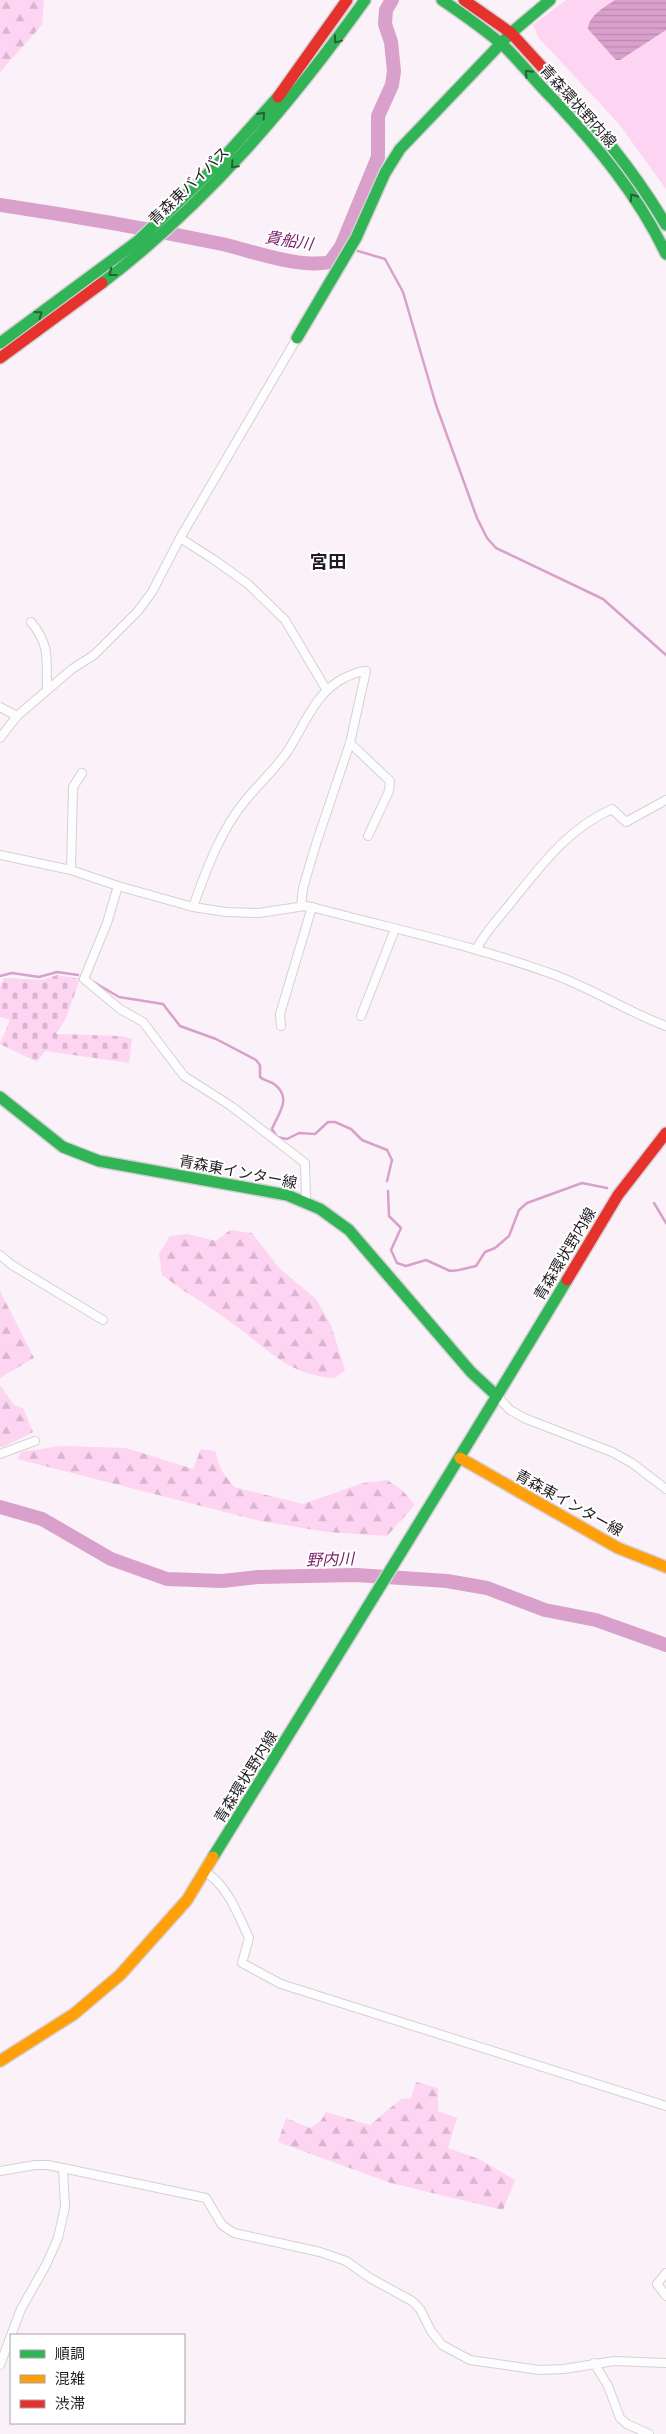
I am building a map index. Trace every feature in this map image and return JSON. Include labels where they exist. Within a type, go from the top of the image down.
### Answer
[{"type":"main road","name":"青森東バイパス","points":[[0,342],[138,241],[217,165],[276,100],[347,0]]},
{"type":"main road","name":"青森東バイパス","points":[[0,358],[151,244],[230,170],[286,108],[365,0]]},
{"type":"main road","name":"青森環状野内線","points":[[442,0],[501,43],[601,153],[648,218],[666,254]]},
{"type":"main road","name":"青森環状野内線","points":[[464,0],[511,33],[614,147],[663,209],[666,225]]},
{"type":"main road","points":[[297,338],[356,238],[385,173],[400,149],[511,33],[550,0]]},
{"type":"main road","name":"青森東インター線","points":[[0,1098],[72,1152],[99,1161],[306,1200],[327,1212],[349,1230],[471,1372],[497,1396]]},
{"type":"main road","name":"青森環状野内線","points":[[0,2061],[74,2015],[113,1982],[164,1928],[205,1872],[405,1544],[460,1458],[618,1195],[666,1133]]},
{"type":"main road","name":"青森東インター線","points":[[460,1458],[561,1518],[618,1548],[666,1567]]},
{"type":"street","points":[[648,218],[663,209]]},
{"type":"street","points":[[0,738],[17,716],[72,670],[94,656],[138,611],[152,592],[180,538],[297,338]]},
{"type":"street","points":[[180,538],[248,584],[285,620],[326,689]]},
{"type":"street","points":[[30,622],[42,635],[46,646],[47,690]]},
{"type":"street","points":[[193,907],[205,873],[234,816],[284,756],[295,740],[309,712],[326,689],[354,673],[366,671],[350,743],[316,844],[303,888],[301,906]]},
{"type":"street","points":[[0,707],[17,716]]},
{"type":"street","points":[[350,743],[390,781],[389,791],[368,836]]},
{"type":"street","points":[[72,870],[74,787],[82,773]]},
{"type":"street","points":[[476,950],[484,933],[510,904],[529,878],[557,846],[572,834],[597,816],[612,809],[626,822],[666,800]]},
{"type":"street","points":[[0,855],[72,870],[118,886],[193,907],[243,913],[259,913],[301,906],[312,907],[476,950],[555,975],[666,1026]]},
{"type":"street","points":[[118,886],[107,923],[84,979],[120,1009],[143,1022],[184,1076],[231,1106],[305,1163],[306,1200]]},
{"type":"street","points":[[281,1026],[280,1014],[312,907]]},
{"type":"street","points":[[361,1016],[394,929]]},
{"type":"street","points":[[0,1255],[12,1265],[103,1320]]},
{"type":"street","points":[[497,1396],[510,1410],[524,1418],[612,1452],[632,1463],[666,1489]]},
{"type":"street","points":[[0,1454],[36,1441]]},
{"type":"street","points":[[205,1872],[214,1877],[237,1912],[249,1938],[242,1963],[281,1984],[666,2106]]},
{"type":"street","points":[[0,2171],[35,2165],[200,2196],[209,2201],[222,2224],[234,2233],[339,2258],[412,2301],[420,2309],[435,2337],[442,2345],[470,2360],[539,2370],[564,2369],[594,2363],[621,2361],[666,2363]]},
{"type":"street","points":[[12,2334],[21,2309],[46,2265],[58,2238],[65,2207],[63,2170]]},
{"type":"street","points":[[666,2272],[658,2284],[666,2296]]},
{"type":"street","points":[[0,2365],[10,2338]]},
{"type":"street","points":[[594,2363],[608,2386],[620,2418],[627,2424],[649,2434]]},
{"type":"green space","points":[[0,0],[44,0],[42,25],[0,72]]},
{"type":"green space","points":[[566,0],[666,0],[666,189],[619,124],[539,38],[533,25]]},
{"type":"green space","points":[[57,975],[80,979],[66,1018],[56,1034],[121,1036],[132,1039],[129,1063],[45,1051],[37,1062],[0,1044],[10,1020],[0,1017],[0,987],[4,978],[42,980]]},
{"type":"green space","points":[[230,1230],[252,1233],[280,1269],[316,1299],[331,1325],[345,1370],[335,1378],[304,1372],[279,1359],[245,1332],[162,1275],[159,1254],[170,1236],[188,1234],[216,1241]]},
{"type":"green space","points":[[0,1291],[34,1358],[0,1378]]},
{"type":"green space","points":[[0,1385],[14,1405],[23,1408],[33,1432],[3,1447],[0,1447]]},
{"type":"green space","points":[[61,1446],[126,1448],[193,1469],[201,1449],[215,1451],[221,1470],[234,1487],[303,1504],[363,1483],[387,1480],[402,1490],[415,1505],[387,1536],[327,1532],[260,1521],[17,1459],[21,1452]]},
{"type":"green space","points":[[416,2082],[438,2088],[438,2111],[457,2118],[448,2148],[479,2159],[515,2180],[503,2210],[391,2183],[278,2142],[286,2118],[310,2128],[320,2122],[326,2112],[370,2125],[401,2099],[411,2098]]},
{"type":"shaded area","points":[[615,0],[666,0],[666,30],[620,60],[616,60],[588,29],[594,16]]},
{"type":"waterway","name":"貴船川","points":[[0,205],[195,238],[290,261],[318,264],[330,262],[341,247],[378,157],[378,116],[392,85],[394,71],[391,42],[385,24],[386,10],[392,0]]},
{"type":"waterway","points":[[358,251],[385,259],[403,292],[436,405],[477,518],[487,538],[496,548],[603,599],[666,655]]},
{"type":"waterway","points":[[0,976],[12,973],[39,977],[57,972],[78,975]]},
{"type":"waterway","points":[[92,981],[119,997],[163,1004],[180,1026],[216,1039],[256,1060],[260,1065],[260,1077],[274,1084],[283,1095],[282,1106],[272,1129],[277,1137],[287,1139],[299,1133],[315,1134],[328,1122],[335,1122],[351,1129],[362,1140],[387,1150],[392,1160],[387,1181]]},
{"type":"waterway","points":[[388,1191],[389,1216],[401,1228],[391,1250],[397,1263],[406,1266],[426,1260],[450,1271],[476,1266],[485,1252],[495,1248],[509,1236],[519,1210],[527,1203],[582,1183],[607,1188]]},
{"type":"waterway","points":[[654,1203],[666,1223]]},
{"type":"waterway","name":"野内川","points":[[0,1507],[42,1519],[111,1559],[167,1579],[222,1581],[258,1577],[356,1575],[447,1581],[487,1588],[545,1610],[596,1620],[666,1645]]},
{"type":"traffic: fast","points":[[102,283],[140,253],[176,220],[244,152],[306,78],[365,0]]},
{"type":"traffic: fast","points":[[442,0],[506,48],[585,134],[643,211],[666,254]]},
{"type":"traffic: fast","points":[[297,338],[356,238],[385,173],[400,149],[511,33],[550,0]]},
{"type":"traffic: fast","points":[[552,78],[613,148],[666,225]]},
{"type":"traffic: fast","points":[[0,343],[138,241],[217,165],[278,97]]},
{"type":"traffic: fast","points":[[0,1097],[63,1147],[99,1161],[287,1195],[320,1209],[349,1230],[471,1372],[497,1396]]},
{"type":"traffic: fast","points":[[213,1857],[567,1280]]},
{"type":"traffic: slow","points":[[460,1458],[618,1548],[666,1567]]},
{"type":"traffic: slow","points":[[0,2061],[74,2014],[120,1975],[187,1900],[213,1857]]},
{"type":"traffic: jam","points":[[278,97],[347,0]]},
{"type":"traffic: jam","points":[[464,0],[511,33],[552,78]]},
{"type":"traffic: jam","points":[[0,358],[102,283]]},
{"type":"traffic: jam","points":[[567,1280],[618,1195],[666,1133]]},
{"type":"district","name":"宮田","points":[[328,562]]}]
